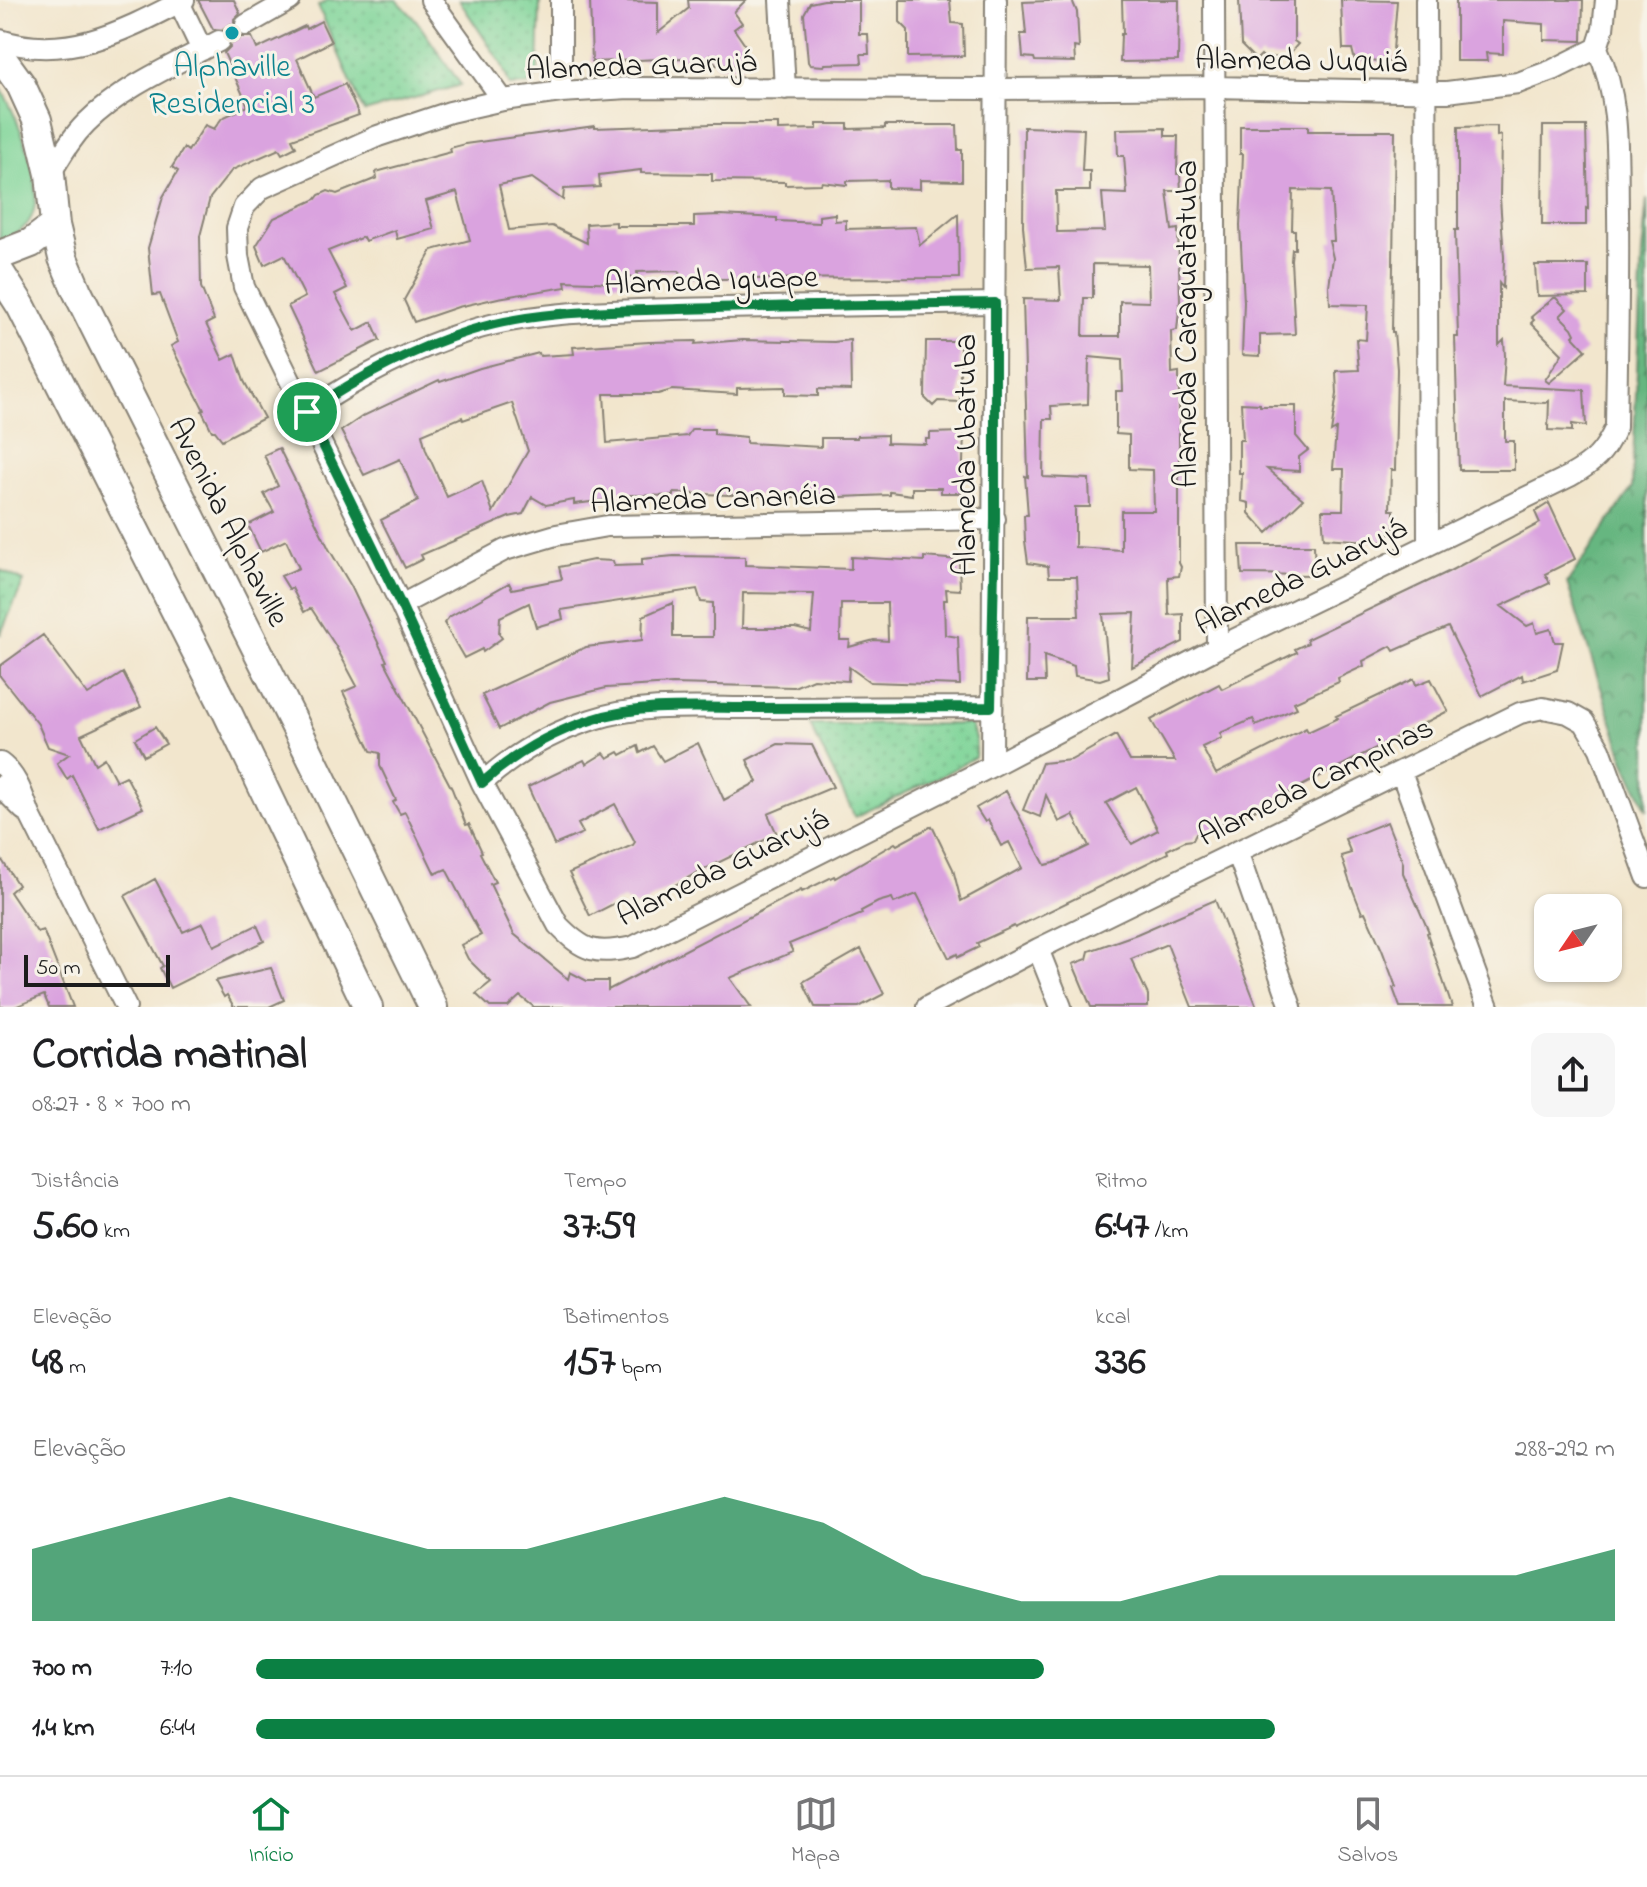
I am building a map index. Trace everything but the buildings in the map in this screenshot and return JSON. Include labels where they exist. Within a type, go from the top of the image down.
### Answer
[{"type":"main road","name":"Avenida Alphaville","points":[[0,56],[21,85],[37,120],[50,174],[55,225],[63,258],[92,323],[433,1007]]},
{"type":"main road","points":[[0,255],[31,243],[55,225]]},
{"type":"main road","points":[[0,273],[21,306],[169,597],[368,1007]]},
{"type":"street","points":[[246,25],[264,7],[290,0]]},
{"type":"street","points":[[431,0],[503,100]]},
{"type":"street","points":[[561,0],[561,92]]},
{"type":"street","points":[[780,0],[785,89]]},
{"type":"street","name":"Alameda Ubatuba","points":[[992,766],[996,0]]},
{"type":"street","name":"Alameda Caraguatatuba","points":[[1214,0],[1217,648]]},
{"type":"street","points":[[1426,0],[1428,545]]},
{"type":"street","points":[[1597,48],[1606,0]]},
{"type":"street","points":[[0,40],[48,49],[86,44],[126,30],[182,1],[210,46],[114,99],[86,123],[50,174]]},
{"type":"street","name":"Alameda Guarujá","points":[[997,89],[629,88],[561,92],[503,100],[450,112],[378,136],[262,188],[244,207],[237,228],[244,287],[401,605],[482,783],[558,925],[574,941],[589,950],[608,953],[633,947],[992,766],[1217,648],[1589,466],[1605,451],[1616,427],[1617,140],[1614,103],[1597,48]]},
{"type":"street","name":"Alameda Juquiá","points":[[997,89],[1215,87],[1426,92],[1479,90],[1518,83],[1597,48]]},
{"type":"street","name":"Alameda Iguape","points":[[307,412],[398,361],[470,331],[535,318],[611,311],[995,303]]},
{"type":"street","name":"Alameda Cananéia","points":[[401,605],[505,550],[556,535],[607,526],[995,519]]},
{"type":"street","points":[[482,783],[508,759],[549,736],[593,719],[633,711],[991,707]]},
{"type":"street","name":"Alameda Campinas","points":[[927,1007],[1038,949],[1520,713],[1543,708],[1568,713],[1584,722],[1600,749],[1647,877]]},
{"type":"street","points":[[0,763],[12,774],[126,1007]]},
{"type":"street","points":[[1401,772],[1488,1007]]},
{"type":"street","points":[[0,786],[30,815]]},
{"type":"street","points":[[1237,851],[1291,1007]]},
{"type":"street","points":[[1038,949],[1061,1007]]},
{"type":"green space","points":[[328,0],[397,0],[416,20],[461,85],[364,112],[318,6]]},
{"type":"green space","points":[[459,0],[540,0],[538,73],[528,85],[510,86],[502,65]]},
{"type":"green space","points":[[0,86],[29,153],[36,192],[28,223],[3,241],[0,241]]},
{"type":"green space","points":[[1647,199],[1647,810],[1625,762],[1567,583],[1632,488]]},
{"type":"green space","points":[[0,570],[24,581],[0,635]]},
{"type":"green space","points":[[971,724],[976,743],[975,757],[855,817],[810,725]]},
{"type":"tunnel","points":[[219,41],[246,25]]},
{"type":"place","name":"Alphaville Residencial 3","points":[[232,33]]},
{"type":"route","points":[[995,303],[991,707],[633,711],[593,719],[549,736],[508,759],[482,783],[401,605],[307,412],[398,361],[470,331],[535,318],[611,311],[995,303]]}]
